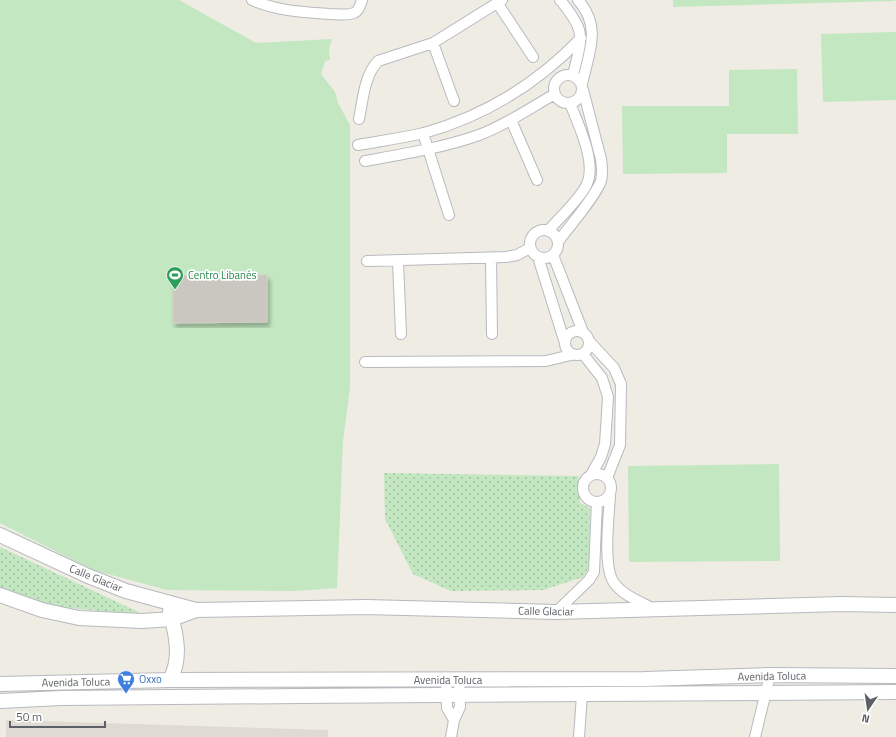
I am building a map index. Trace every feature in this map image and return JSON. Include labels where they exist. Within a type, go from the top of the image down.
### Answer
[{"type":"street","points":[[252,0],[264,5],[293,12],[344,14],[355,13],[360,7],[362,0]]},
{"type":"street","points":[[538,257],[546,258],[553,255],[557,249],[558,242],[596,190],[601,180],[602,169],[582,87],[573,75],[581,38],[580,28],[574,17],[560,0]]},
{"type":"street","points":[[570,103],[581,96],[592,38],[592,25],[587,10],[578,0]]},
{"type":"street","points":[[359,119],[367,79],[372,67],[378,61],[433,43],[500,2],[533,56]]},
{"type":"street","points":[[358,145],[423,133],[454,123],[502,101],[553,65],[581,38]]},
{"type":"street","points":[[433,43],[454,101]]},
{"type":"street","points":[[570,103],[558,99],[555,94],[556,81],[560,77],[573,75]]},
{"type":"street","points":[[365,161],[430,150],[480,134],[511,120],[555,94]]},
{"type":"street","points":[[548,231],[586,187],[590,178],[590,162],[570,103]]},
{"type":"street","points":[[511,120],[537,180]]},
{"type":"street","points":[[423,133],[430,150],[449,215]]},
{"type":"street","points":[[558,242],[555,235],[548,231],[541,230],[534,234],[530,240],[530,248],[538,257],[564,340],[564,346],[571,354]]},
{"type":"street","points":[[366,261],[491,258],[517,255],[530,248]]},
{"type":"street","points":[[553,255],[583,332],[589,341],[614,368],[621,384],[620,445],[608,478]]},
{"type":"street","points":[[491,258],[492,334]]},
{"type":"street","points":[[398,261],[401,334]]},
{"type":"street","points":[[564,340],[572,331],[583,332]]},
{"type":"street","points":[[365,362],[546,360],[571,354],[583,354],[587,351],[589,341]]},
{"type":"street","points":[[583,354],[602,378],[608,397],[605,444],[601,457],[591,475],[585,480],[583,488],[585,495],[590,500],[597,502],[604,501],[610,496]]},
{"type":"street","points":[[591,475],[602,475],[608,478],[611,483],[607,567],[611,579],[618,588],[654,609]]},
{"type":"street","points":[[556,612],[589,580],[594,572],[597,502]]},
{"type":"street","name":"Calle Glaciar","points":[[0,535],[88,576],[126,591],[196,610],[366,606],[556,612],[842,604],[896,605]]},
{"type":"street","name":"Calle Glaciar","points":[[0,595],[42,610],[79,618],[142,621],[172,620],[196,610]]},
{"type":"street","points":[[168,602],[178,650],[176,670],[170,680]]},
{"type":"street","points":[[755,737],[770,676]]},
{"type":"street","name":"Avenida Toluca","points":[[0,684],[170,680],[682,679],[770,676],[896,676]]},
{"type":"street","points":[[451,737],[454,720],[460,707],[453,695],[452,680]]},
{"type":"street","name":"Avenida Toluca","points":[[0,701],[69,698],[896,692]]},
{"type":"street","points":[[579,737],[582,695]]},
{"type":"shaded area","points":[[6,720],[328,730],[328,737],[6,737]]},
{"type":"green space","name":"Centro Libanés","points":[[0,0],[179,0],[256,43],[332,39],[329,49],[330,60],[325,61],[321,74],[335,92],[338,103],[350,125],[350,388],[343,441],[337,588],[296,591],[167,590],[93,570],[0,523]]},
{"type":"green space","points":[[673,0],[895,0],[895,1],[673,7]]},
{"type":"green space","points":[[896,32],[896,100],[823,102],[821,34]]},
{"type":"green space","points":[[797,69],[798,134],[727,134],[727,173],[623,174],[622,106],[729,106],[729,70]]},
{"type":"green space","points":[[779,464],[780,561],[629,562],[628,466]]},
{"type":"green space","points":[[384,473],[578,476],[580,503],[590,508],[589,567],[583,577],[543,590],[451,591],[413,574],[385,519]]},
{"type":"green space","points":[[0,547],[145,615],[47,606],[0,587]]},
{"type":"building","points":[[267,275],[267,322],[173,323],[173,276]]},
{"type":"place","name":"Centro Libanés","points":[[175,290]]},
{"type":"place","name":"Oxxo","points":[[126,694]]}]
